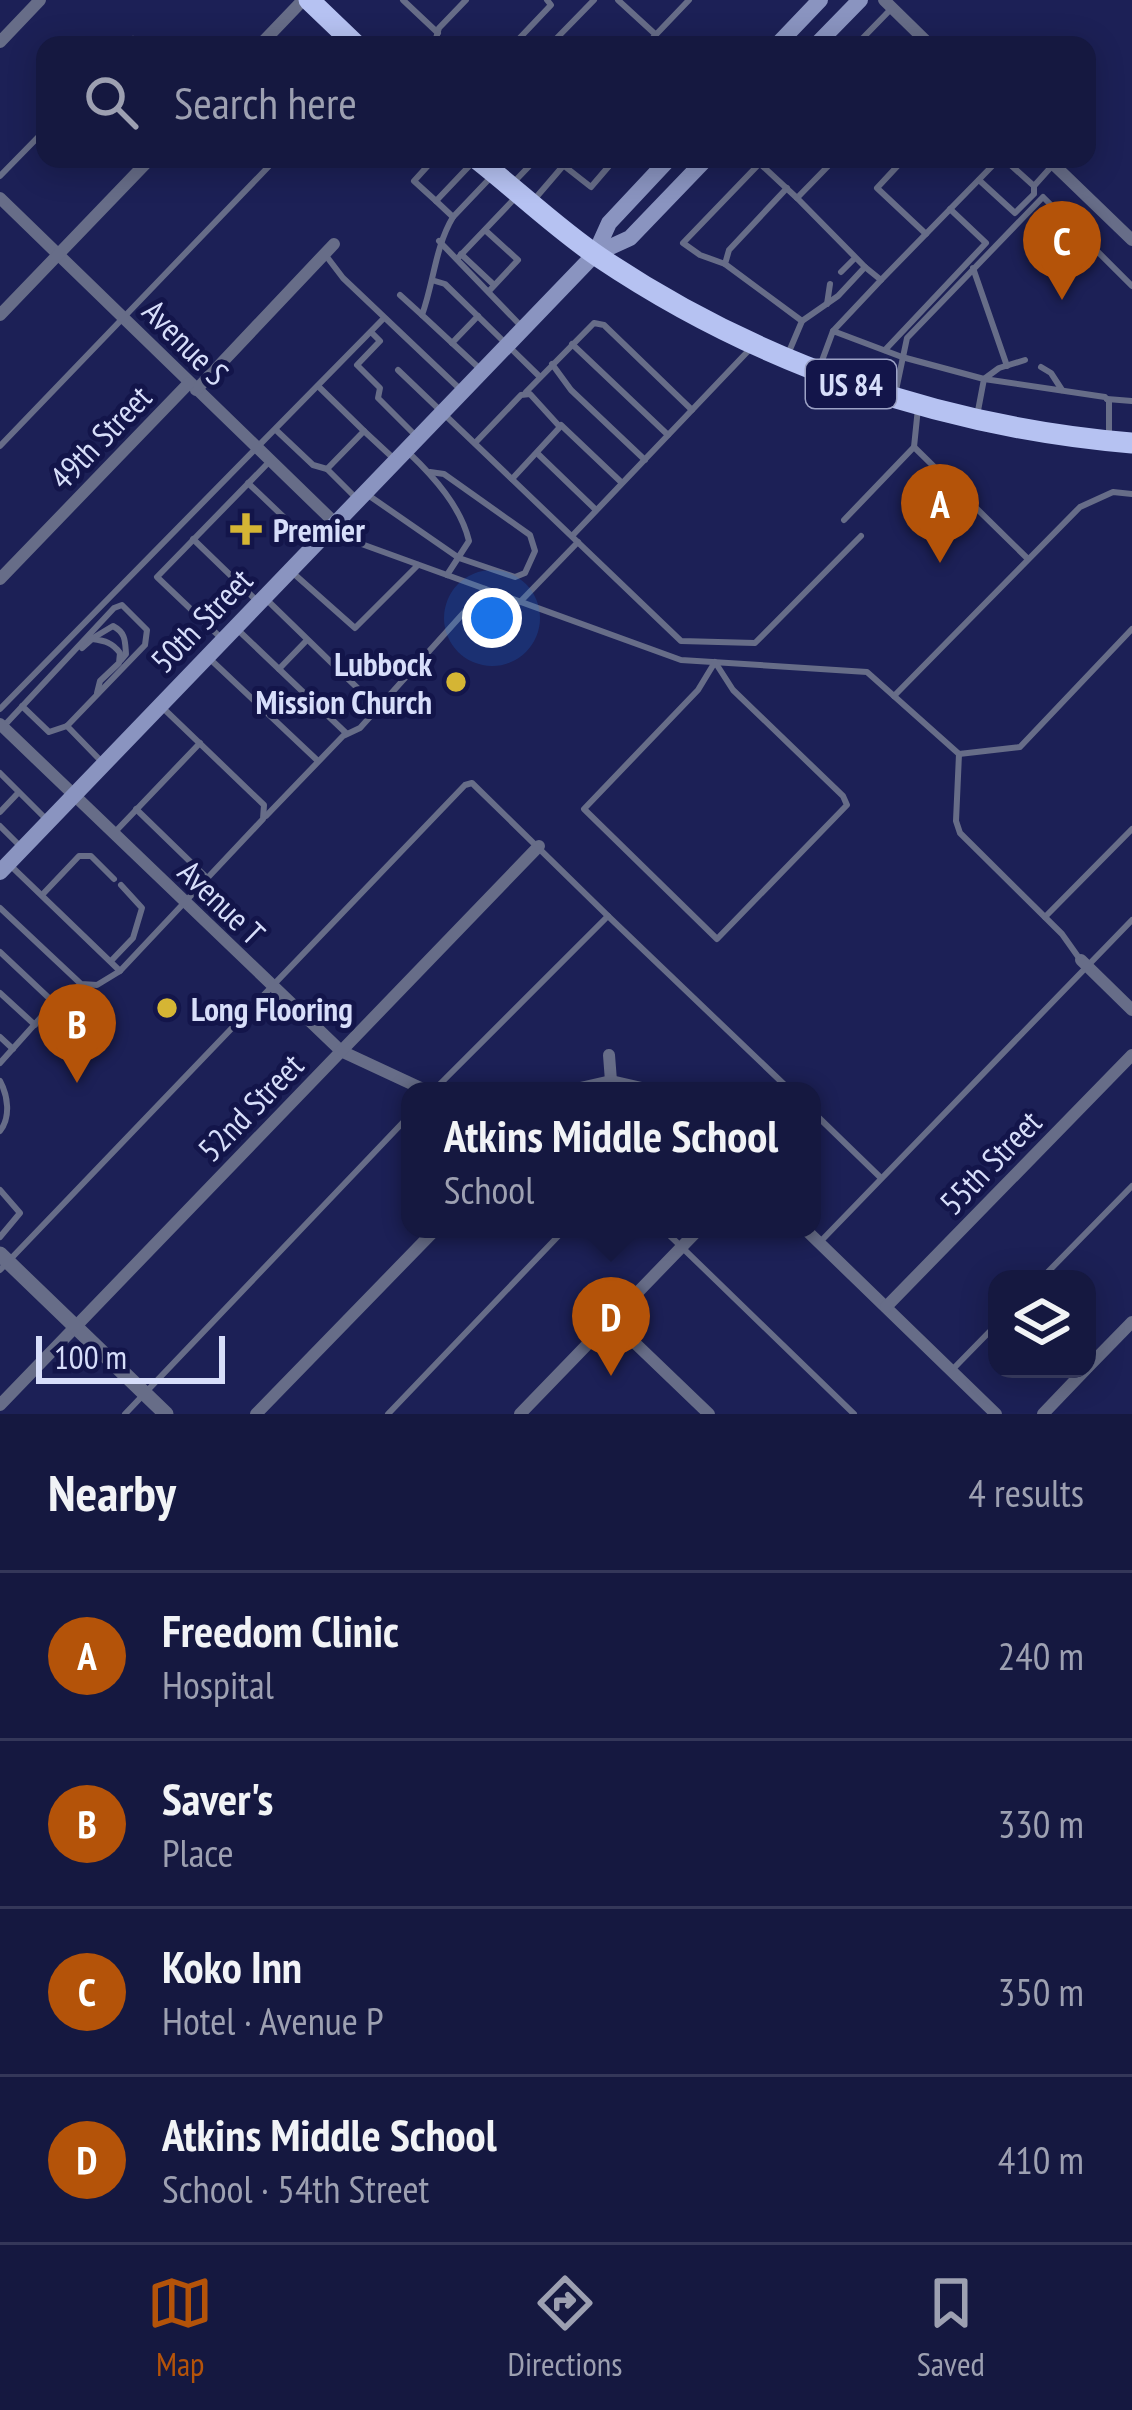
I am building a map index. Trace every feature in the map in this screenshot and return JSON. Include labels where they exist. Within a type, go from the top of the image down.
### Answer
[{"type":"highway","points":[[306,0],[346,36]]},
{"type":"highway","name":"US 84","points":[[496,175],[595,254],[679,306],[786,359],[918,405],[1121,442]]},
{"type":"main road","points":[[786,36],[820,0]]},
{"type":"main road","points":[[825,36],[860,0]]},
{"type":"main road","name":"50th Street","points":[[4,868],[595,254],[609,223],[661,168]]},
{"type":"main road","name":"50th Street","points":[[595,254],[630,238],[697,168]]},
{"type":"street","points":[[0,42],[40,0]]},
{"type":"street","points":[[269,36],[306,0]]},
{"type":"street","points":[[888,4],[921,36]]},
{"type":"street","points":[[0,315],[141,168]]},
{"type":"street","points":[[1057,168],[1130,236]]},
{"type":"street","name":"Avenue S","points":[[0,198],[336,524]]},
{"type":"street","name":"49th Street","points":[[0,579],[329,249]]},
{"type":"street","name":"Avenue T","points":[[1,727],[341,1051],[410,1082]]},
{"type":"street","name":"52nd Street","points":[[0,1405],[539,845]]},
{"type":"street","points":[[1084,963],[1132,1010]]},
{"type":"street","points":[[609,1055],[611,1081]]},
{"type":"street","name":"55th Street","points":[[886,1307],[1132,1055]]},
{"type":"street","points":[[607,1082],[615,1082]]},
{"type":"street","points":[[256,1414],[427,1238]]},
{"type":"street","points":[[520,1414],[690,1238]]},
{"type":"street","points":[[814,1238],[996,1414]]},
{"type":"street","points":[[3,1262],[166,1414]]},
{"type":"street","points":[[611,1320],[709,1414]]},
{"type":"street","points":[[1096,1360],[1132,1322]]},
{"type":"street","points":[[1043,1414],[1078,1378]]},
{"type":"lane","points":[[403,0],[437,33]]},
{"type":"lane","points":[[436,36],[466,0]]},
{"type":"lane","points":[[522,36],[551,5],[547,0]]},
{"type":"lane","points":[[559,36],[594,0]]},
{"type":"lane","points":[[619,0],[656,35],[689,0]]},
{"type":"lane","points":[[863,36],[888,4]]},
{"type":"lane","points":[[0,176],[36,139]]},
{"type":"lane","points":[[0,446],[267,168]]},
{"type":"lane","points":[[426,168],[414,181],[453,217]]},
{"type":"lane","points":[[436,201],[496,175],[534,168]]},
{"type":"lane","points":[[572,168],[591,187],[607,168]]},
{"type":"lane","points":[[752,168],[683,243],[725,264],[802,321]]},
{"type":"lane","points":[[766,168],[881,280]]},
{"type":"lane","points":[[797,199],[827,168]]},
{"type":"lane","points":[[896,168],[877,188],[926,235]]},
{"type":"lane","points":[[818,372],[832,331],[992,168]]},
{"type":"lane","points":[[1013,168],[1034,186]]},
{"type":"lane","points":[[979,180],[1016,213],[1034,194],[1047,168]]},
{"type":"lane","points":[[422,315],[435,281],[439,241],[453,217],[496,175]]},
{"type":"lane","points":[[459,256],[485,230],[496,175]]},
{"type":"lane","points":[[725,264],[729,250],[787,188]]},
{"type":"lane","points":[[894,398],[907,338],[1043,197],[1132,286]]},
{"type":"lane","points":[[885,350],[986,243],[950,209]]},
{"type":"lane","points":[[485,230],[518,260],[492,287]]},
{"type":"lane","points":[[439,241],[492,287],[524,329]]},
{"type":"lane","points":[[329,249],[343,278],[463,392]]},
{"type":"lane","points":[[841,272],[856,257]]},
{"type":"lane","points":[[786,359],[802,321],[865,267]]},
{"type":"lane","points":[[974,268],[1007,365]]},
{"type":"lane","points":[[435,281],[445,284],[540,377]]},
{"type":"lane","points":[[827,304],[830,284]]},
{"type":"lane","points":[[400,295],[482,371]]},
{"type":"lane","points":[[452,343],[478,316]]},
{"type":"lane","points":[[0,710],[384,317]]},
{"type":"lane","points":[[475,443],[595,323],[604,325],[692,410]]},
{"type":"lane","points":[[337,366],[357,365],[380,340],[370,331]]},
{"type":"lane","points":[[832,331],[984,380],[1132,400]]},
{"type":"lane","points":[[572,344],[668,435]]},
{"type":"lane","points":[[520,602],[596,510],[755,344]]},
{"type":"lane","points":[[976,419],[984,380],[1025,360]]},
{"type":"lane","points":[[552,364],[571,390],[645,460]]},
{"type":"lane","points":[[357,365],[380,388],[378,398],[407,450],[430,472],[465,524],[469,541],[447,575]]},
{"type":"lane","points":[[1042,367],[1062,390]]},
{"type":"lane","points":[[398,370],[681,641],[755,643],[861,536]]},
{"type":"lane","points":[[318,386],[364,431],[407,450]]},
{"type":"lane","points":[[526,392],[622,483]]},
{"type":"lane","points":[[1107,399],[1121,442]]},
{"type":"lane","points":[[844,520],[914,447],[918,405]]},
{"type":"lane","points":[[512,479],[557,433],[559,423]]},
{"type":"lane","points":[[275,429],[314,465],[327,469],[362,497],[459,558],[515,578],[529,566],[533,541],[444,474],[430,472]]},
{"type":"lane","points":[[327,469],[364,431]]},
{"type":"lane","points":[[914,447],[1027,558]]},
{"type":"lane","points":[[537,453],[596,510]]},
{"type":"lane","points":[[270,461],[157,577],[279,669],[347,734]]},
{"type":"lane","points":[[248,483],[314,546]]},
{"type":"lane","points":[[894,696],[1080,507],[1113,492],[1132,494]]},
{"type":"lane","points":[[336,524],[356,542],[681,660],[867,672],[958,754],[1020,747],[1132,629]]},
{"type":"lane","points":[[193,538],[378,709]]},
{"type":"lane","points":[[290,571],[355,628],[418,565]]},
{"type":"lane","points":[[0,908],[81,984],[97,986],[120,970],[319,761],[360,728],[484,589]]},
{"type":"lane","points":[[1,727],[113,608],[122,605],[147,630],[145,645],[67,726],[49,733],[22,706]]},
{"type":"lane","points":[[38,689],[112,626],[125,636],[126,654],[100,681],[96,697]]},
{"type":"lane","points":[[92,639],[112,643],[120,653],[119,663]]},
{"type":"lane","points":[[279,669],[308,640]]},
{"type":"lane","points":[[208,657],[319,761]]},
{"type":"lane","points":[[715,662],[733,690],[847,805],[716,939],[584,809],[698,690],[715,662]]},
{"type":"lane","points":[[160,705],[264,805],[263,819]]},
{"type":"lane","points":[[67,726],[104,764]]},
{"type":"lane","points":[[113,834],[200,743]]},
{"type":"lane","points":[[958,754],[956,821],[960,833],[1046,917],[1084,963]]},
{"type":"lane","points":[[0,773],[49,821]]},
{"type":"lane","points":[[3,1262],[464,785],[472,783],[782,1082]]},
{"type":"lane","points":[[0,812],[19,792]]},
{"type":"lane","points":[[136,809],[208,879]]},
{"type":"lane","points":[[0,826],[22,848]]},
{"type":"lane","points":[[1046,917],[1132,829]]},
{"type":"lane","points":[[41,896],[79,856],[91,856],[142,908],[133,938],[111,962]]},
{"type":"lane","points":[[4,868],[120,970]]},
{"type":"lane","points":[[439,1082],[608,916]]},
{"type":"lane","points":[[819,1243],[1084,963],[1132,920]]},
{"type":"lane","points":[[0,952],[52,1005],[0,1064]]},
{"type":"lane","points":[[0,993],[35,1025]]},
{"type":"lane","points":[[0,1037],[13,1049]]},
{"type":"lane","points":[[0,1081],[7,1120],[0,1131]]},
{"type":"lane","points":[[821,1121],[881,1178]]},
{"type":"lane","points":[[125,1414],[401,1124]]},
{"type":"lane","points":[[1050,1270],[1132,1186]]},
{"type":"lane","points":[[0,1190],[20,1213],[0,1238]]},
{"type":"lane","points":[[388,1414],[556,1238]]},
{"type":"lane","points":[[672,1238],[854,1414]]},
{"type":"lane","points":[[951,1371],[988,1333]]},
{"type":"place","name":"Koko Inn","points":[[1062,300]]},
{"type":"place","name":"Premier","points":[[246,529]]},
{"type":"place","name":"Freedom Clinic","points":[[940,563]]},
{"type":"place","name":"Lubbock Mission Church","points":[[456,682]]},
{"type":"place","name":"Long Flooring","points":[[167,1008]]},
{"type":"place","name":"Saver's","points":[[77,1083]]},
{"type":"place","name":"Atkins Middle School","points":[[611,1376]]}]
